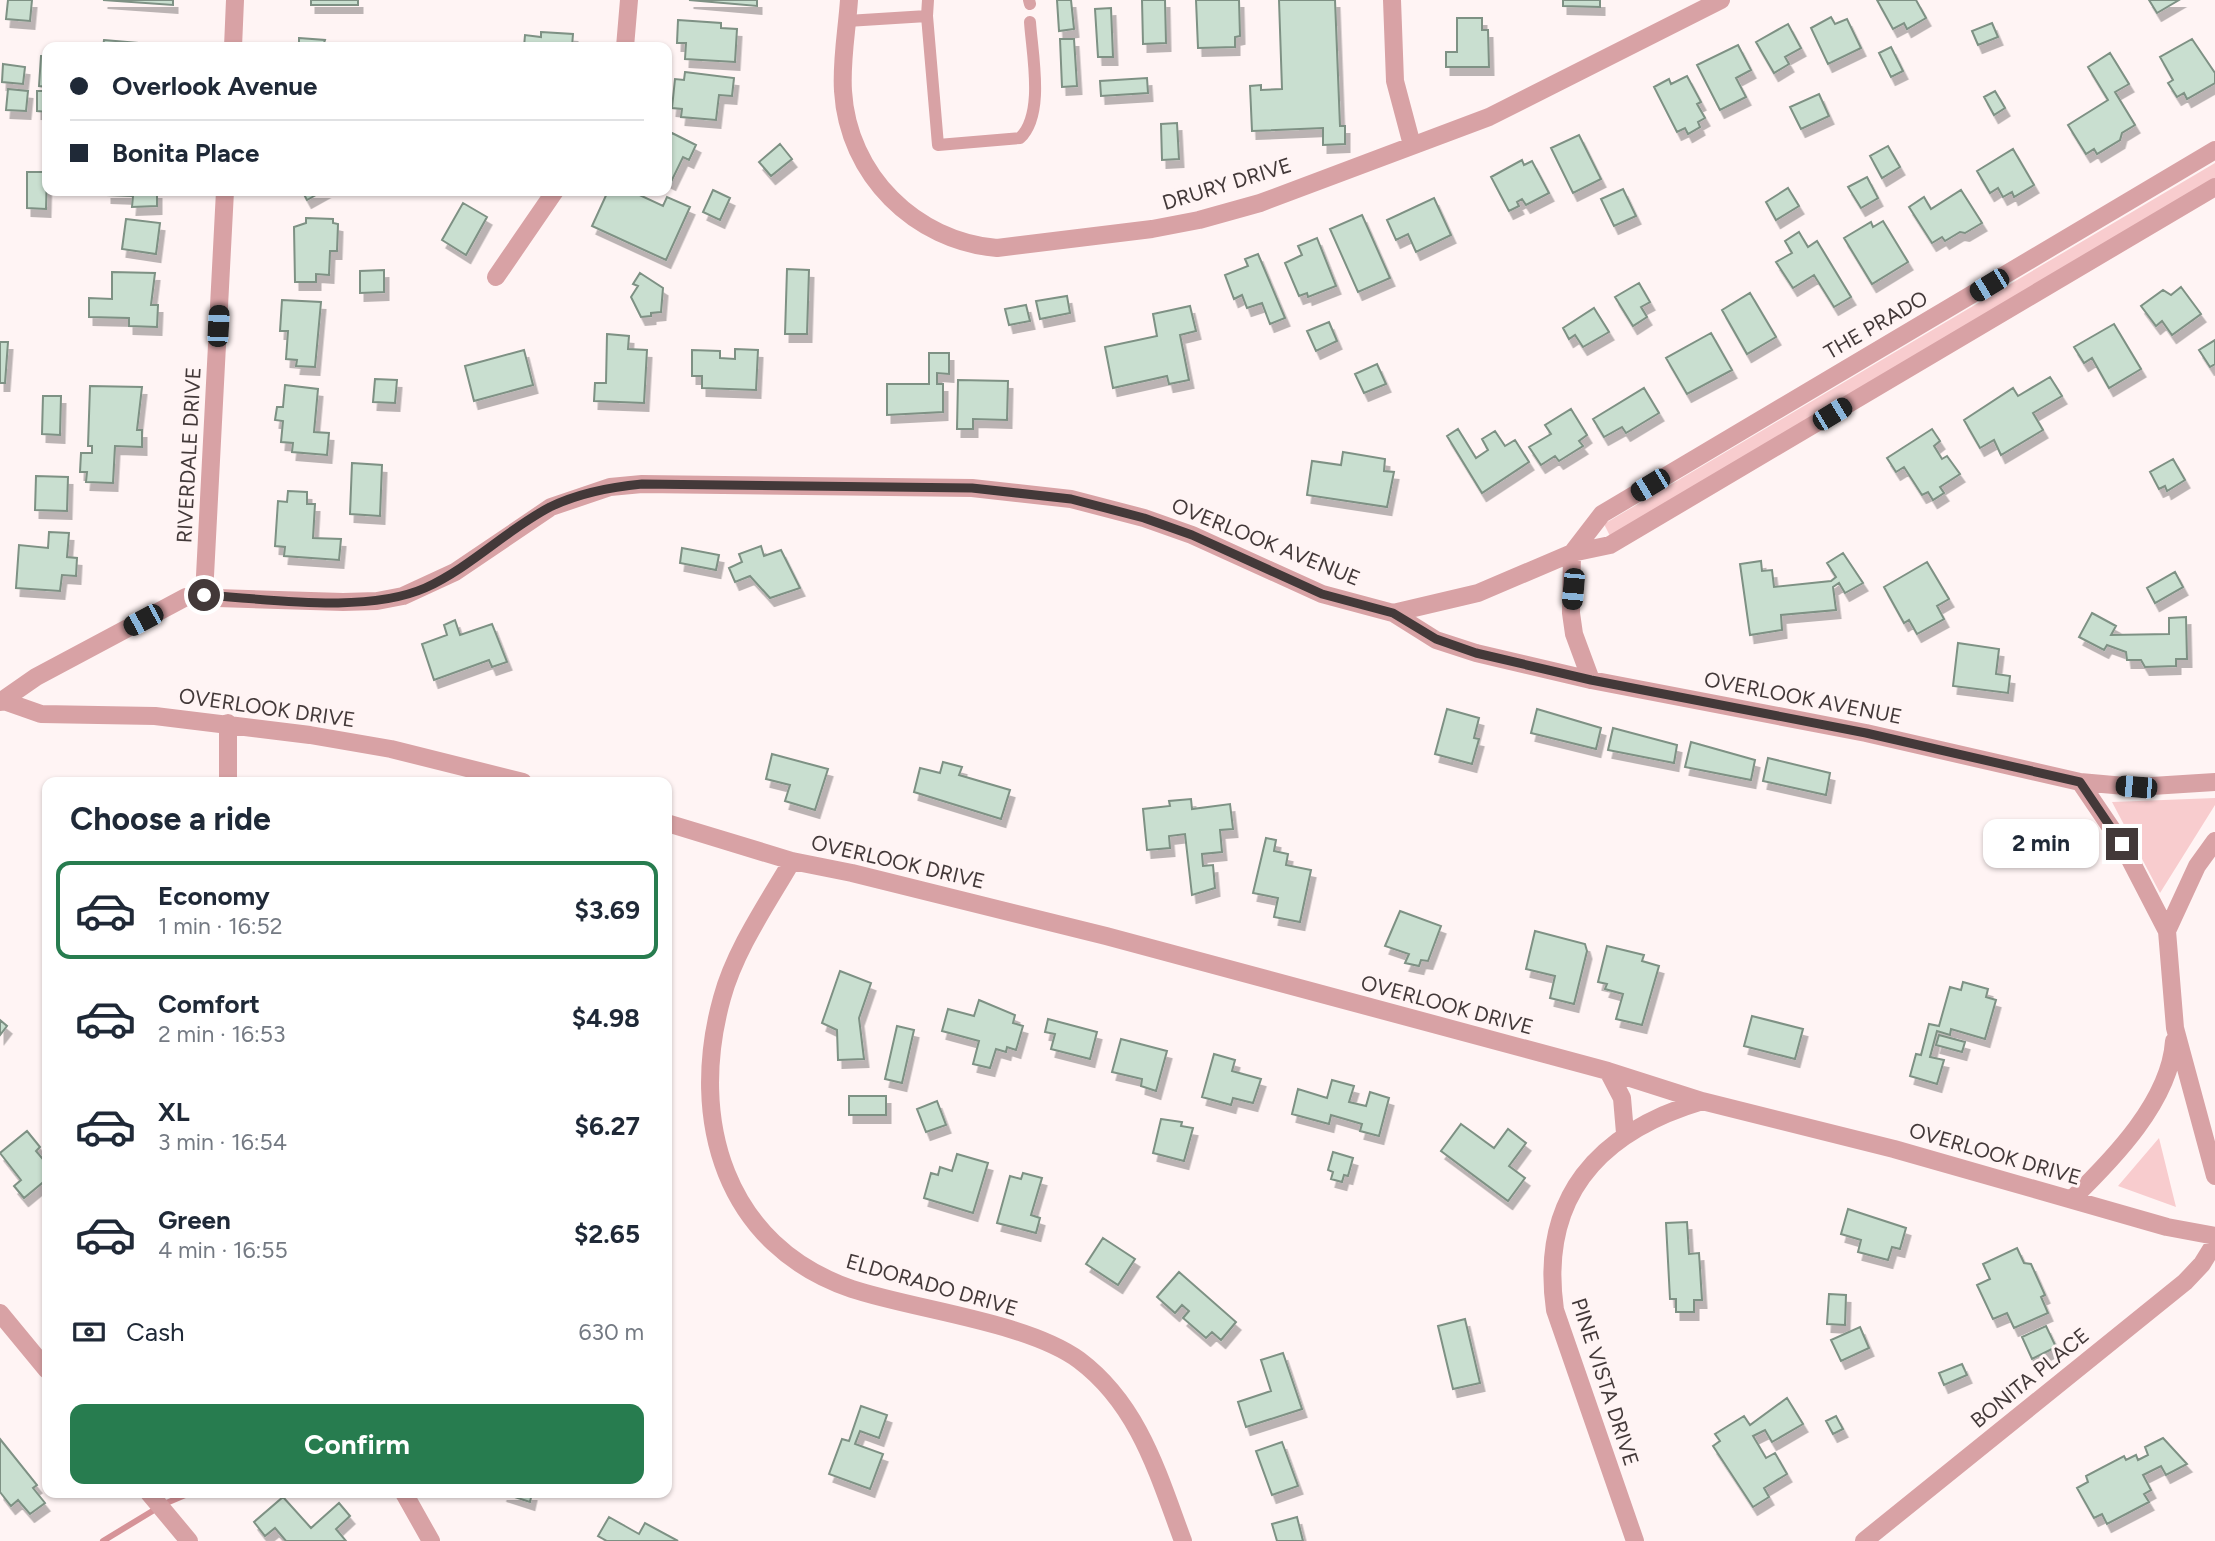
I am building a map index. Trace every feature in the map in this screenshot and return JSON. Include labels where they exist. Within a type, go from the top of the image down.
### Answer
[{"type":"street","points":[[233,42],[235,0]]},
{"type":"street","points":[[625,42],[629,0]]},
{"type":"street","name":"DRURY DRIVE","points":[[849,0],[843,91],[855,149],[882,189],[900,208],[949,238],[974,246],[997,248],[1152,229],[1199,220],[1260,203],[1489,117],[1721,0]]},
{"type":"street","points":[[1392,0],[1395,81],[1412,145]]},
{"type":"street","name":"THE PRADO","points":[[1572,553],[1602,514],[2215,150]]},
{"type":"street","name":"THE PRADO","points":[[1393,613],[1478,593],[1572,553],[1610,545],[2215,187]]},
{"type":"street","name":"RIVERDALE DRIVE","points":[[204,595],[225,196]]},
{"type":"street","points":[[496,277],[552,196]]},
{"type":"street","name":"OVERLOOK AVENUE","points":[[2,701],[36,677],[186,597],[204,595],[343,602],[377,601],[403,596],[455,572],[551,507],[610,487],[642,484],[908,486],[1025,492],[1107,509],[1192,535],[1322,594],[1393,613],[1436,639],[1476,653],[1591,680],[1866,733],[2080,782],[2136,787],[2215,782]]},
{"type":"street","points":[[1572,553],[1571,613],[1574,634],[1591,680]]},
{"type":"street","name":"OVERLOOK DRIVE","points":[[2,701],[41,714],[155,716],[228,723],[391,749],[503,777]]},
{"type":"street","points":[[228,723],[228,777]]},
{"type":"street","points":[[2072,1199],[2112,1160],[2157,1096],[2172,1062],[2175,1028],[2167,930],[2122,844],[2080,782]]},
{"type":"street","name":"OVERLOOK DRIVE","points":[[672,825],[792,861],[852,873],[1106,936],[1608,1071],[1702,1101],[1894,1149],[2167,1227],[2215,1236]]},
{"type":"street","points":[[2167,930],[2197,866],[2215,841]]},
{"type":"street","name":"ELDORADO DRIVE","points":[[792,861],[756,923],[722,997],[712,1053],[712,1114],[721,1161],[744,1211],[766,1238],[806,1269],[852,1289],[1017,1333],[1079,1360],[1125,1405],[1146,1444],[1183,1541]]},
{"type":"street","points":[[2175,1028],[2215,1176]]},
{"type":"street","points":[[1608,1071],[1622,1098],[1625,1133]]},
{"type":"street","name":"PINE VISTA DRIVE","points":[[1635,1541],[1565,1343],[1551,1280],[1552,1248],[1565,1205],[1590,1168],[1625,1133],[1702,1101]]},
{"type":"street","name":"BONITA PLACE","points":[[1864,1541],[2185,1282],[2202,1264],[2215,1243]]},
{"type":"street","points":[[0,1313],[42,1364]]},
{"type":"street","points":[[153,1498],[189,1541]]},
{"type":"street","points":[[407,1498],[431,1541]]},
{"type":"lane","points":[[928,0],[938,145],[1020,138],[1033,121],[1035,108],[1031,22]]},
{"type":"lane","points":[[847,21],[927,16]]},
{"type":"shaded area","points":[[2215,163],[2215,180],[1612,540],[1604,524]]},
{"type":"shaded area","points":[[2215,798],[2215,805],[2160,893],[2112,802]]},
{"type":"shaded area","points":[[2159,1138],[2176,1207],[2118,1186]]},
{"type":"building","points":[[8,0],[32,0],[30,21],[6,19]]},
{"type":"building","points":[[103,0],[173,0],[173,5]]},
{"type":"building","points":[[311,0],[358,0],[358,5],[311,5]]},
{"type":"building","points":[[689,0],[757,0],[757,6]]},
{"type":"building","points":[[1057,0],[1071,0],[1074,29],[1059,31]]},
{"type":"building","points":[[1142,0],[1165,0],[1166,43],[1143,44]]},
{"type":"building","points":[[1196,0],[1239,0],[1240,36],[1235,37],[1235,47],[1198,48]]},
{"type":"building","points":[[1279,0],[1335,0],[1340,126],[1345,126],[1345,144],[1323,145],[1323,128],[1252,131],[1250,86],[1261,85],[1261,90],[1282,89]]},
{"type":"building","points":[[1563,0],[1600,0],[1600,7],[1563,6]]},
{"type":"building","points":[[1877,0],[1916,0],[1926,18],[1907,29],[1904,23],[1893,29]]},
{"type":"building","points":[[2149,0],[2179,0],[2157,13]]},
{"type":"building","points":[[1111,8],[1113,57],[1098,57],[1095,9]]},
{"type":"building","points":[[1831,17],[1835,24],[1847,19],[1861,48],[1828,64],[1811,28]]},
{"type":"building","points":[[1457,18],[1482,18],[1482,30],[1488,30],[1489,67],[1446,67],[1446,52],[1457,52]]},
{"type":"building","points":[[678,20],[721,23],[721,28],[737,29],[735,62],[685,59],[686,43],[677,43]]},
{"type":"building","points":[[1992,23],[1998,37],[1978,45],[1972,31]]},
{"type":"building","points":[[1788,24],[1801,48],[1785,57],[1789,64],[1774,73],[1756,42]]},
{"type":"building","points":[[541,32],[573,34],[572,42],[524,42],[525,35],[541,37]]},
{"type":"building","points":[[299,38],[325,40],[324,42],[299,42]]},
{"type":"building","points":[[1060,39],[1074,39],[1077,86],[1062,87]]},
{"type":"building","points":[[2192,39],[2215,73],[2215,83],[2187,99],[2184,93],[2177,97],[2168,83],[2173,80],[2160,57]]},
{"type":"building","points":[[1738,45],[1751,70],[1736,78],[1746,97],[1720,110],[1697,65]]},
{"type":"building","points":[[1891,47],[1903,71],[1891,77],[1879,53]]},
{"type":"building","points":[[2110,53],[2129,84],[2115,92],[2135,125],[2122,133],[2120,140],[2097,154],[2094,149],[2086,154],[2068,125],[2108,100],[2088,67]]},
{"type":"building","points":[[41,56],[42,56],[42,86],[39,86]]},
{"type":"building","points":[[3,64],[25,67],[23,84],[2,82]]},
{"type":"building","points":[[685,72],[734,78],[732,96],[719,95],[716,120],[681,117],[682,109],[672,108],[675,79],[684,80]]},
{"type":"building","points":[[1687,76],[1701,102],[1697,104],[1705,118],[1698,122],[1700,127],[1688,134],[1685,128],[1677,132],[1654,87],[1669,79],[1671,84]]},
{"type":"building","points":[[1147,78],[1148,93],[1101,96],[1100,81]]},
{"type":"building","points":[[8,89],[28,91],[26,111],[6,110]]},
{"type":"building","points":[[37,91],[42,91],[42,112],[37,111]]},
{"type":"building","points":[[1995,91],[2005,108],[1994,115],[1984,97]]},
{"type":"building","points":[[1819,94],[1829,116],[1801,129],[1790,107]]},
{"type":"building","points":[[1177,123],[1179,159],[1162,160],[1161,124]]},
{"type":"building","points":[[672,133],[696,145],[689,160],[683,157],[672,180]]},
{"type":"building","points":[[1579,135],[1601,179],[1573,193],[1551,148]]},
{"type":"building","points":[[780,144],[792,159],[771,176],[759,162]]},
{"type":"building","points":[[1888,146],[1900,167],[1882,178],[1870,156]]},
{"type":"building","points":[[2013,149],[2034,185],[2014,197],[2012,192],[2003,197],[1998,188],[1990,193],[1977,171]]},
{"type":"building","points":[[1522,160],[1524,165],[1532,161],[1549,193],[1526,205],[1522,199],[1517,202],[1519,206],[1509,211],[1491,177]]},
{"type":"building","points":[[27,172],[42,172],[42,196],[46,196],[46,209],[27,208]]},
{"type":"building","points":[[1867,177],[1878,198],[1861,208],[1848,187]]},
{"type":"building","points":[[1788,188],[1799,206],[1776,220],[1766,202]]},
{"type":"building","points":[[1623,189],[1636,216],[1614,226],[1601,199]]},
{"type":"building","points":[[713,190],[730,198],[720,220],[703,212]]},
{"type":"building","points":[[1961,190],[1982,223],[1945,241],[1942,237],[1932,243],[1909,207],[1924,197],[1931,209]]},
{"type":"building","points":[[133,196],[157,196],[157,206],[132,207]]},
{"type":"building","points":[[606,196],[642,196],[663,206],[667,197],[690,207],[666,260],[592,226]]},
{"type":"building","points":[[1434,198],[1451,235],[1416,252],[1408,234],[1396,240],[1387,220]]},
{"type":"building","points":[[463,203],[487,217],[466,255],[442,240]]},
{"type":"building","points":[[1362,215],[1390,278],[1358,292],[1330,229]]},
{"type":"building","points":[[306,218],[333,219],[333,223],[338,224],[337,251],[330,251],[329,275],[316,274],[316,282],[295,282],[294,227],[306,223]]},
{"type":"building","points":[[126,219],[160,223],[156,254],[122,249]]},
{"type":"building","points":[[1883,221],[1908,262],[1872,284],[1844,238],[1871,222],[1873,227]]},
{"type":"building","points":[[1799,232],[1808,247],[1817,241],[1851,297],[1834,307],[1814,275],[1793,288],[1776,262],[1792,253],[1785,241]]},
{"type":"building","points":[[1317,238],[1336,286],[1308,297],[1307,293],[1299,296],[1285,263],[1302,255],[1298,246]]},
{"type":"building","points":[[1258,254],[1285,318],[1270,324],[1262,303],[1247,308],[1242,295],[1234,299],[1225,275],[1248,266],[1245,259]]},
{"type":"building","points":[[787,269],[809,270],[807,334],[785,334]]},
{"type":"building","points":[[384,270],[384,292],[360,293],[360,271]]},
{"type":"building","points":[[112,272],[155,273],[151,305],[158,305],[157,327],[129,326],[129,318],[89,317],[89,298],[112,299]]},
{"type":"building","points":[[640,273],[663,288],[661,312],[651,313],[651,316],[641,317],[631,297],[638,286],[633,284]]},
{"type":"building","points":[[1639,283],[1650,302],[1641,307],[1647,317],[1633,326],[1615,297]]},
{"type":"building","points":[[2181,287],[2201,314],[2172,335],[2162,321],[2156,326],[2141,306],[2163,290],[2171,295]]},
{"type":"building","points":[[1750,293],[1776,337],[1747,354],[1722,310]]},
{"type":"building","points":[[1067,296],[1070,313],[1040,319],[1036,301]]},
{"type":"building","points":[[282,300],[321,302],[315,367],[296,366],[297,360],[286,359],[288,331],[280,331]]},
{"type":"building","points":[[1026,305],[1030,321],[1009,325],[1005,309]]},
{"type":"building","points":[[1190,306],[1196,331],[1180,335],[1189,380],[1169,384],[1167,376],[1113,388],[1105,347],[1157,336],[1153,314]]},
{"type":"building","points":[[1594,308],[1609,332],[1583,347],[1575,335],[1569,339],[1563,328]]},
{"type":"building","points":[[1329,322],[1337,341],[1316,351],[1307,331]]},
{"type":"building","points":[[2114,324],[2141,369],[2109,388],[2092,358],[2084,363],[2074,347]]},
{"type":"building","points":[[1711,333],[1732,370],[1687,394],[1666,358]]},
{"type":"building","points":[[607,334],[629,336],[628,349],[647,350],[644,403],[594,401],[595,383],[606,383]]},
{"type":"building","points":[[2215,340],[2215,364],[2210,367],[2199,350]]},
{"type":"building","points":[[0,342],[8,342],[5,383],[0,383]]},
{"type":"building","points":[[735,349],[758,350],[756,390],[702,388],[702,376],[692,376],[692,350],[720,351],[720,358],[735,359]]},
{"type":"building","points":[[524,350],[533,385],[474,401],[465,366]]},
{"type":"building","points":[[929,353],[949,353],[949,374],[937,373],[937,384],[943,384],[943,412],[887,415],[887,384],[929,384]]},
{"type":"building","points":[[1377,364],[1386,384],[1364,393],[1355,374]]},
{"type":"building","points":[[2050,377],[2062,396],[2033,413],[2043,430],[2001,455],[1994,440],[1980,448],[1964,420],[2013,388],[2018,396]]},
{"type":"building","points":[[375,379],[397,380],[395,403],[373,402]]},
{"type":"building","points":[[958,380],[1008,381],[1007,420],[973,419],[973,429],[957,429]]},
{"type":"building","points":[[285,385],[318,389],[314,432],[329,433],[327,455],[292,452],[293,443],[281,442],[283,421],[275,420],[277,407],[283,407]]},
{"type":"building","points":[[90,386],[142,387],[137,430],[142,430],[142,447],[115,446],[113,483],[86,482],[87,472],[80,472],[81,453],[92,453],[92,446],[88,446]]},
{"type":"building","points":[[1644,388],[1659,413],[1626,433],[1622,427],[1604,437],[1593,419]]},
{"type":"building","points":[[43,396],[61,396],[60,435],[42,434]]},
{"type":"building","points":[[1571,409],[1587,435],[1579,441],[1583,446],[1559,461],[1555,456],[1541,465],[1529,447],[1551,434],[1545,425]]},
{"type":"building","points":[[1458,429],[1476,458],[1488,450],[1482,439],[1495,431],[1505,446],[1515,440],[1529,462],[1482,493],[1447,436]]},
{"type":"building","points":[[1932,429],[1940,441],[1934,446],[1942,459],[1947,456],[1960,474],[1940,487],[1944,493],[1933,500],[1928,492],[1922,495],[1904,467],[1896,472],[1887,458]]},
{"type":"building","points":[[1343,452],[1385,459],[1384,471],[1394,472],[1387,507],[1307,495],[1312,461],[1341,465]]},
{"type":"building","points":[[2173,459],[2185,480],[2167,491],[2165,486],[2159,489],[2150,472]]},
{"type":"building","points":[[352,463],[382,465],[380,516],[350,514]]},
{"type":"building","points":[[36,476],[68,477],[67,511],[35,510]]},
{"type":"building","points":[[288,491],[307,492],[307,504],[315,504],[313,538],[341,539],[339,560],[284,556],[285,547],[275,546],[278,501],[287,502]]},
{"type":"building","points":[[49,532],[69,533],[67,557],[77,558],[76,576],[62,575],[60,591],[16,588],[19,545],[48,548]]},
{"type":"building","points":[[761,546],[764,556],[781,550],[800,588],[770,598],[750,576],[735,582],[729,568],[742,562],[739,554]]},
{"type":"building","points":[[682,548],[719,555],[716,570],[680,563]]},
{"type":"building","points":[[1843,553],[1863,583],[1845,593],[1839,583],[1833,587],[1836,610],[1781,615],[1782,630],[1750,635],[1740,564],[1761,561],[1762,571],[1772,570],[1774,587],[1831,581],[1836,577],[1827,563]]},
{"type":"building","points":[[1927,562],[1949,599],[1937,606],[1944,619],[1917,634],[1909,620],[1904,623],[1884,587]]},
{"type":"building","points":[[2175,572],[2183,587],[2155,603],[2147,588]]},
{"type":"building","points":[[2092,613],[2116,626],[2111,635],[2169,634],[2169,618],[2186,617],[2187,659],[2176,659],[2176,666],[2145,667],[2141,660],[2127,660],[2126,652],[2107,645],[2104,650],[2079,637]]},
{"type":"building","points":[[455,620],[460,635],[492,624],[507,662],[492,667],[489,660],[434,680],[422,644],[447,635],[444,625]]},
{"type":"building","points":[[1958,643],[1999,649],[1996,674],[2010,676],[2008,693],[1953,686]]},
{"type":"building","points":[[1447,709],[1479,718],[1474,738],[1479,739],[1472,764],[1435,754]]},
{"type":"building","points":[[1537,709],[1601,728],[1596,749],[1531,733]]},
{"type":"building","points":[[1613,728],[1677,745],[1674,763],[1608,750]]},
{"type":"building","points":[[1691,742],[1755,760],[1751,780],[1685,767]]},
{"type":"building","points":[[772,754],[828,769],[815,810],[785,801],[790,785],[766,779]]},
{"type":"building","points":[[1768,758],[1830,773],[1826,795],[1763,781]]},
{"type":"building","points":[[943,762],[962,767],[959,775],[1010,790],[1001,819],[914,792],[920,768],[940,773]]},
{"type":"building","points":[[1191,799],[1192,809],[1230,804],[1233,829],[1220,830],[1222,852],[1202,854],[1203,866],[1213,865],[1215,888],[1192,895],[1185,834],[1169,836],[1170,848],[1147,850],[1143,809],[1170,806],[1169,801]]},
{"type":"building","points":[[1266,838],[1276,840],[1274,851],[1288,854],[1286,865],[1311,870],[1300,922],[1274,917],[1278,898],[1253,893]]},
{"type":"building","points":[[1400,911],[1441,926],[1428,961],[1421,960],[1419,966],[1405,963],[1409,954],[1385,946]]},
{"type":"building","points":[[1535,931],[1585,944],[1587,951],[1574,1004],[1550,998],[1555,976],[1526,969]]},
{"type":"building","points":[[1607,946],[1644,955],[1642,961],[1659,966],[1642,1025],[1616,1019],[1623,994],[1605,989],[1607,984],[1598,982]]},
{"type":"building","points":[[840,971],[871,983],[859,1018],[864,1059],[838,1060],[837,1030],[822,1023]]},
{"type":"building","points":[[1963,982],[1988,989],[1986,997],[1996,1000],[1985,1039],[1951,1029],[1950,1035],[1937,1031],[1930,1057],[1944,1060],[1937,1084],[1910,1076],[1916,1054],[1921,1055],[1929,1024],[1939,1026],[1950,987],[1961,990]]},
{"type":"building","points":[[979,1000],[1015,1015],[1013,1023],[1023,1026],[1016,1050],[1007,1047],[1006,1052],[996,1049],[990,1068],[973,1064],[979,1041],[942,1031],[948,1009],[974,1016]]},
{"type":"building","points":[[1752,1016],[1803,1029],[1795,1059],[1744,1046]]},
{"type":"building","points":[[1048,1019],[1097,1032],[1090,1059],[1051,1049],[1055,1034],[1045,1032]]},
{"type":"building","points":[[0,1020],[7,1026],[0,1035]]},
{"type":"building","points":[[897,1026],[914,1030],[902,1083],[885,1079]]},
{"type":"building","points":[[1939,1035],[1965,1042],[1962,1052],[1936,1045]]},
{"type":"building","points":[[1121,1039],[1167,1051],[1156,1091],[1141,1086],[1142,1079],[1112,1072]]},
{"type":"building","points":[[1214,1054],[1235,1060],[1232,1071],[1261,1079],[1253,1103],[1233,1098],[1231,1105],[1202,1097]]},
{"type":"building","points":[[1332,1080],[1354,1086],[1349,1102],[1366,1106],[1370,1092],[1389,1098],[1379,1136],[1360,1131],[1362,1124],[1331,1115],[1329,1124],[1292,1114],[1298,1089],[1327,1098]]},
{"type":"building","points":[[849,1096],[886,1096],[886,1115],[849,1115]]},
{"type":"building","points":[[937,1101],[946,1125],[926,1132],[917,1109]]},
{"type":"building","points":[[1161,1119],[1182,1122],[1181,1126],[1193,1128],[1184,1161],[1153,1153]]},
{"type":"building","points":[[1461,1124],[1494,1148],[1508,1129],[1526,1143],[1509,1166],[1525,1178],[1508,1201],[1441,1151]]},
{"type":"building","points":[[27,1131],[40,1147],[36,1151],[42,1158],[42,1183],[24,1198],[14,1186],[21,1180],[0,1153]]},
{"type":"building","points":[[1333,1152],[1353,1158],[1348,1176],[1344,1175],[1342,1182],[1331,1179],[1333,1172],[1328,1170]]},
{"type":"building","points":[[957,1154],[988,1163],[973,1213],[924,1198],[931,1173],[938,1175],[940,1167],[952,1171]]},
{"type":"building","points":[[1023,1173],[1042,1178],[1031,1215],[1040,1218],[1036,1233],[997,1223],[1010,1176],[1021,1179]]},
{"type":"building","points":[[1848,1209],[1906,1228],[1900,1249],[1892,1247],[1888,1260],[1858,1252],[1861,1240],[1841,1234]]},
{"type":"building","points":[[1687,1222],[1689,1254],[1699,1253],[1702,1300],[1694,1300],[1694,1312],[1676,1312],[1676,1299],[1670,1299],[1666,1223]]},
{"type":"building","points":[[1103,1238],[1135,1259],[1118,1285],[1086,1264]]},
{"type":"building","points":[[2017,1248],[2024,1263],[2031,1264],[2045,1295],[2041,1297],[2048,1313],[2014,1328],[2007,1313],[1993,1319],[1977,1285],[1990,1279],[1983,1264]]},
{"type":"building","points":[[1179,1272],[1236,1322],[1221,1340],[1212,1332],[1206,1338],[1183,1318],[1189,1311],[1182,1305],[1175,1313],[1157,1297]]},
{"type":"building","points":[[1829,1294],[1846,1295],[1845,1325],[1827,1324]]},
{"type":"building","points":[[1465,1319],[1480,1383],[1453,1389],[1438,1326]]},
{"type":"building","points":[[2046,1326],[2056,1347],[2032,1359],[2022,1337]]},
{"type":"building","points":[[1860,1327],[1869,1348],[1841,1361],[1831,1340]]},
{"type":"building","points":[[1283,1353],[1302,1409],[1246,1427],[1238,1402],[1271,1391],[1261,1360]]},
{"type":"building","points":[[1962,1364],[1967,1375],[1944,1385],[1939,1373]]},
{"type":"building","points":[[1787,1398],[1803,1424],[1772,1442],[1765,1430],[1753,1436],[1766,1458],[1775,1453],[1787,1474],[1764,1488],[1769,1497],[1753,1507],[1713,1446],[1720,1441],[1715,1434],[1744,1416],[1750,1425]]},
{"type":"building","points":[[861,1406],[887,1415],[879,1438],[860,1431],[855,1444],[883,1454],[870,1489],[829,1474],[842,1439],[849,1441]]},
{"type":"building","points":[[1836,1416],[1843,1429],[1833,1434],[1826,1421]]},
{"type":"building","points":[[2163,1438],[2187,1464],[2166,1475],[2161,1466],[2143,1475],[2151,1490],[2144,1494],[2149,1502],[2107,1524],[2102,1514],[2094,1518],[2077,1488],[2088,1482],[2086,1476],[2124,1456],[2126,1460],[2136,1455],[2138,1460],[2148,1455],[2145,1447]]},
{"type":"building","points":[[0,1439],[37,1485],[33,1488],[45,1503],[30,1514],[18,1500],[11,1506],[0,1492]]},
{"type":"building","points":[[1282,1442],[1298,1486],[1272,1495],[1256,1451]]},
{"type":"building","points":[[282,1498],[311,1528],[339,1503],[350,1516],[336,1529],[346,1541],[286,1541],[275,1528],[265,1536],[254,1522]]},
{"type":"building","points":[[609,1517],[639,1534],[645,1523],[678,1541],[607,1541],[598,1536]]},
{"type":"building","points":[[1297,1517],[1303,1541],[1277,1541],[1272,1524]]},
{"type":"waterway","points":[[103,1541],[178,1498]]},
{"type":"route","points":[[204,595],[343,602],[377,601],[403,596],[455,572],[525,522],[551,507],[610,487],[642,484],[908,486],[1025,492],[1071,499],[1144,518],[1192,535],[1322,594],[1393,613],[1436,639],[1476,653],[1591,680],[1866,733],[2080,782],[2122,844]]}]
